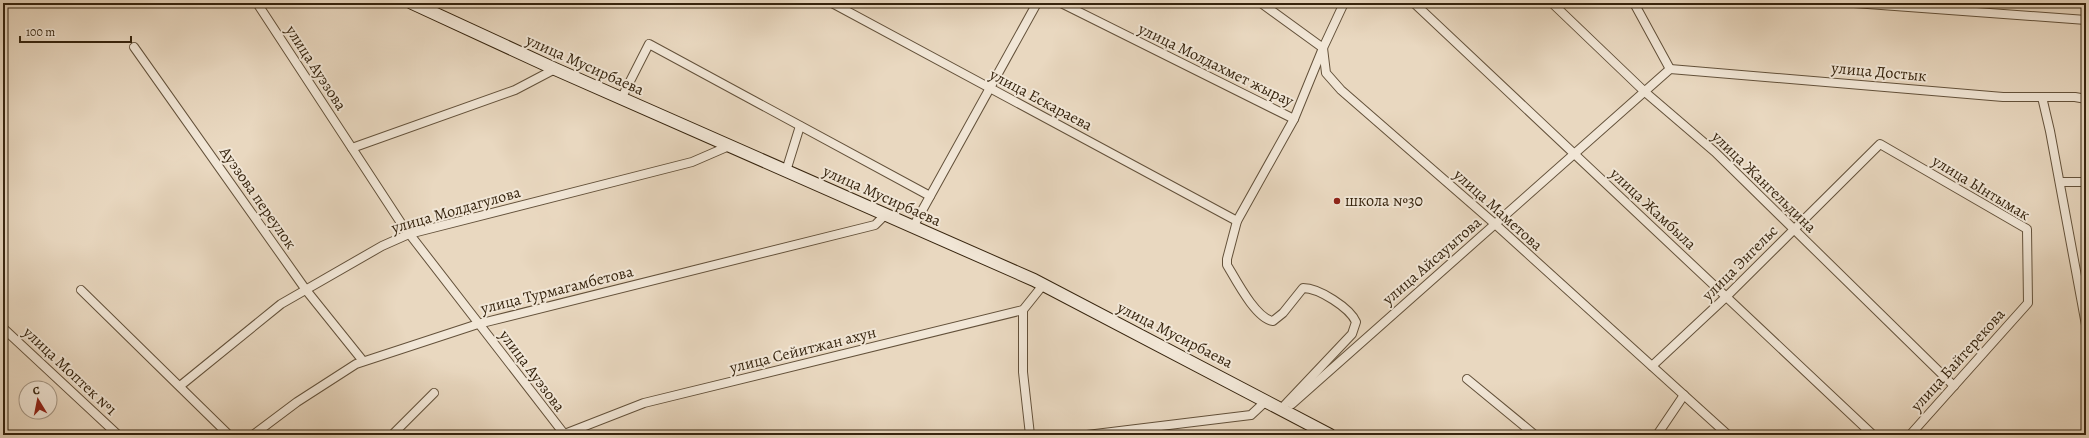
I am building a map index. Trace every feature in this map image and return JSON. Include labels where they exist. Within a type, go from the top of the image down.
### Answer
[{"type":"street","name":"улица Ауэзова","points":[[257,3],[409,234],[563,434]]},
{"type":"street","name":"улица Мусирбаева","points":[[412,3],[555,70],[1043,285],[1330,435]]},
{"type":"street","name":"улица Ескараева","points":[[832,3],[1237,221]]},
{"type":"street","points":[[912,227],[1037,3]]},
{"type":"street","name":"улица Молдахмет жырау","points":[[1061,3],[1294,119]]},
{"type":"street","points":[[1261,3],[1323,48]]},
{"type":"street","points":[[1283,410],[1352,334],[1356,322],[1353,314],[1311,288],[1303,288],[1283,313],[1273,321],[1268,320],[1260,314],[1227,265],[1227,259],[1237,221],[1294,119],[1323,48],[1344,3]]},
{"type":"street","name":"улица Жамбыла","points":[[1414,3],[1873,435]]},
{"type":"street","name":"улица Жангельдина","points":[[1552,3],[1645,92],[1715,152],[1954,386]]},
{"type":"street","points":[[1634,3],[1670,69]]},
{"type":"street","points":[[1854,3],[2086,20]]},
{"type":"street","points":[[621,99],[649,44],[930,196]]},
{"type":"street","name":"Ауэзова переулок","points":[[134,47],[306,290],[362,361]]},
{"type":"street","name":"улица Маметова","points":[[1323,48],[1326,73],[1341,90],[1495,224],[1728,435]]},
{"type":"street","name":"улица Айсауытова","points":[[1283,410],[1670,69]]},
{"type":"street","name":"улица Достык","points":[[1670,69],[2003,97],[2075,97],[2086,99]]},
{"type":"street","points":[[352,148],[515,90],[555,70]]},
{"type":"street","points":[[2042,97],[2060,182],[2086,325]]},
{"type":"street","points":[[786,171],[800,126]]},
{"type":"street","name":"улица Энгельс","points":[[1652,366],[1726,297],[1880,144]]},
{"type":"street","name":"улица Ынтымак","points":[[1880,144],[2027,229],[2028,303]]},
{"type":"street","name":"улица Молдагулова","points":[[180,386],[281,304],[382,246],[409,234],[692,162],[729,146]]},
{"type":"street","points":[[2060,182],[2086,182]]},
{"type":"street","name":"улица Турмагамбетова","points":[[253,435],[297,402],[362,361],[478,324],[875,225],[886,215]]},
{"type":"street","points":[[1030,435],[1023,372],[1023,310],[1043,285]]},
{"type":"street","points":[[81,290],[229,435]]},
{"type":"street","name":"улица Байтерекова","points":[[1910,435],[2028,303]]},
{"type":"street","name":"улица Сейитжан ахун","points":[[563,434],[644,403],[1023,310]]},
{"type":"street","name":"улица Моптек №1","points":[[3,328],[118,435]]},
{"type":"street","points":[[1467,378],[1535,435]]},
{"type":"street","points":[[392,435],[434,393]]},
{"type":"street","points":[[1657,435],[1684,395]]},
{"type":"street","points":[[1087,435],[1251,415],[1266,401]]},
{"type":"place","name":"школа №30","points":[[1337,201]]}]
